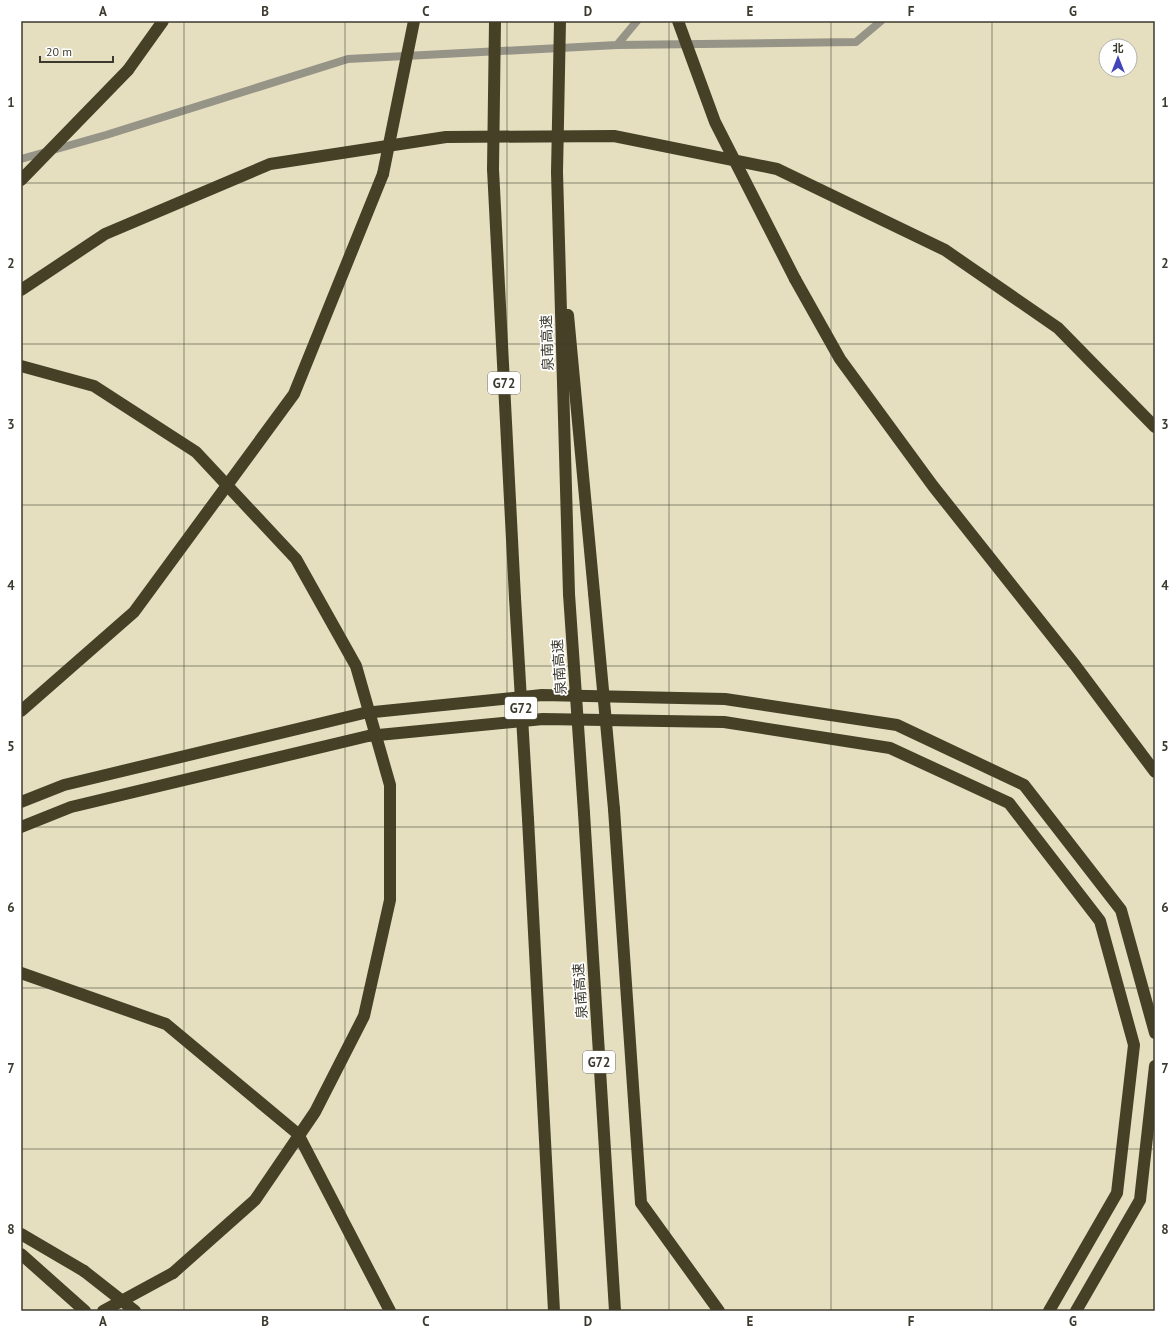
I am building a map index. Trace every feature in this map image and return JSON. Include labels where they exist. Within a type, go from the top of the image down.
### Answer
[{"type":"highway","points":[[21,180],[128,70],[163,21]]},
{"type":"highway","points":[[21,711],[134,612],[294,394],[383,174],[414,21]]},
{"type":"highway","name":"G72","points":[[495,21],[493,169],[514,598],[528,819],[554,1311]]},
{"type":"highway","name":"泉南高速","points":[[560,21],[557,172],[569,594],[615,1311]]},
{"type":"highway","points":[[678,21],[715,122],[794,279],[840,359],[924,474],[1075,665],[1155,772]]},
{"type":"highway","points":[[21,290],[105,234],[270,164],[446,137],[614,136],[777,169],[945,250],[1058,328],[1155,427]]},
{"type":"highway","points":[[558,196],[614,809],[641,1203],[719,1311]]},
{"type":"highway","points":[[21,366],[94,386],[196,452],[296,559],[356,666],[390,785],[390,900],[364,1016],[315,1112],[255,1200],[173,1273],[103,1311]]},
{"type":"highway","points":[[21,802],[64,785],[364,713],[542,695],[725,699],[897,725],[1024,785],[1121,910],[1155,1034]]},
{"type":"highway","points":[[21,827],[71,807],[368,736],[543,719],[724,722],[890,748],[1009,803],[1100,921],[1134,1045],[1117,1193],[1049,1311]]},
{"type":"highway","points":[[21,973],[166,1024],[298,1134],[390,1311]]},
{"type":"highway","points":[[1076,1311],[1140,1200],[1155,1066]]},
{"type":"highway","points":[[21,1234],[84,1271],[135,1311]]},
{"type":"highway","points":[[21,1254],[85,1311]]},
{"type":"street","points":[[617,45],[636,21]]},
{"type":"street","points":[[21,159],[114,132],[348,59],[617,45],[856,42],[881,21]]}]
